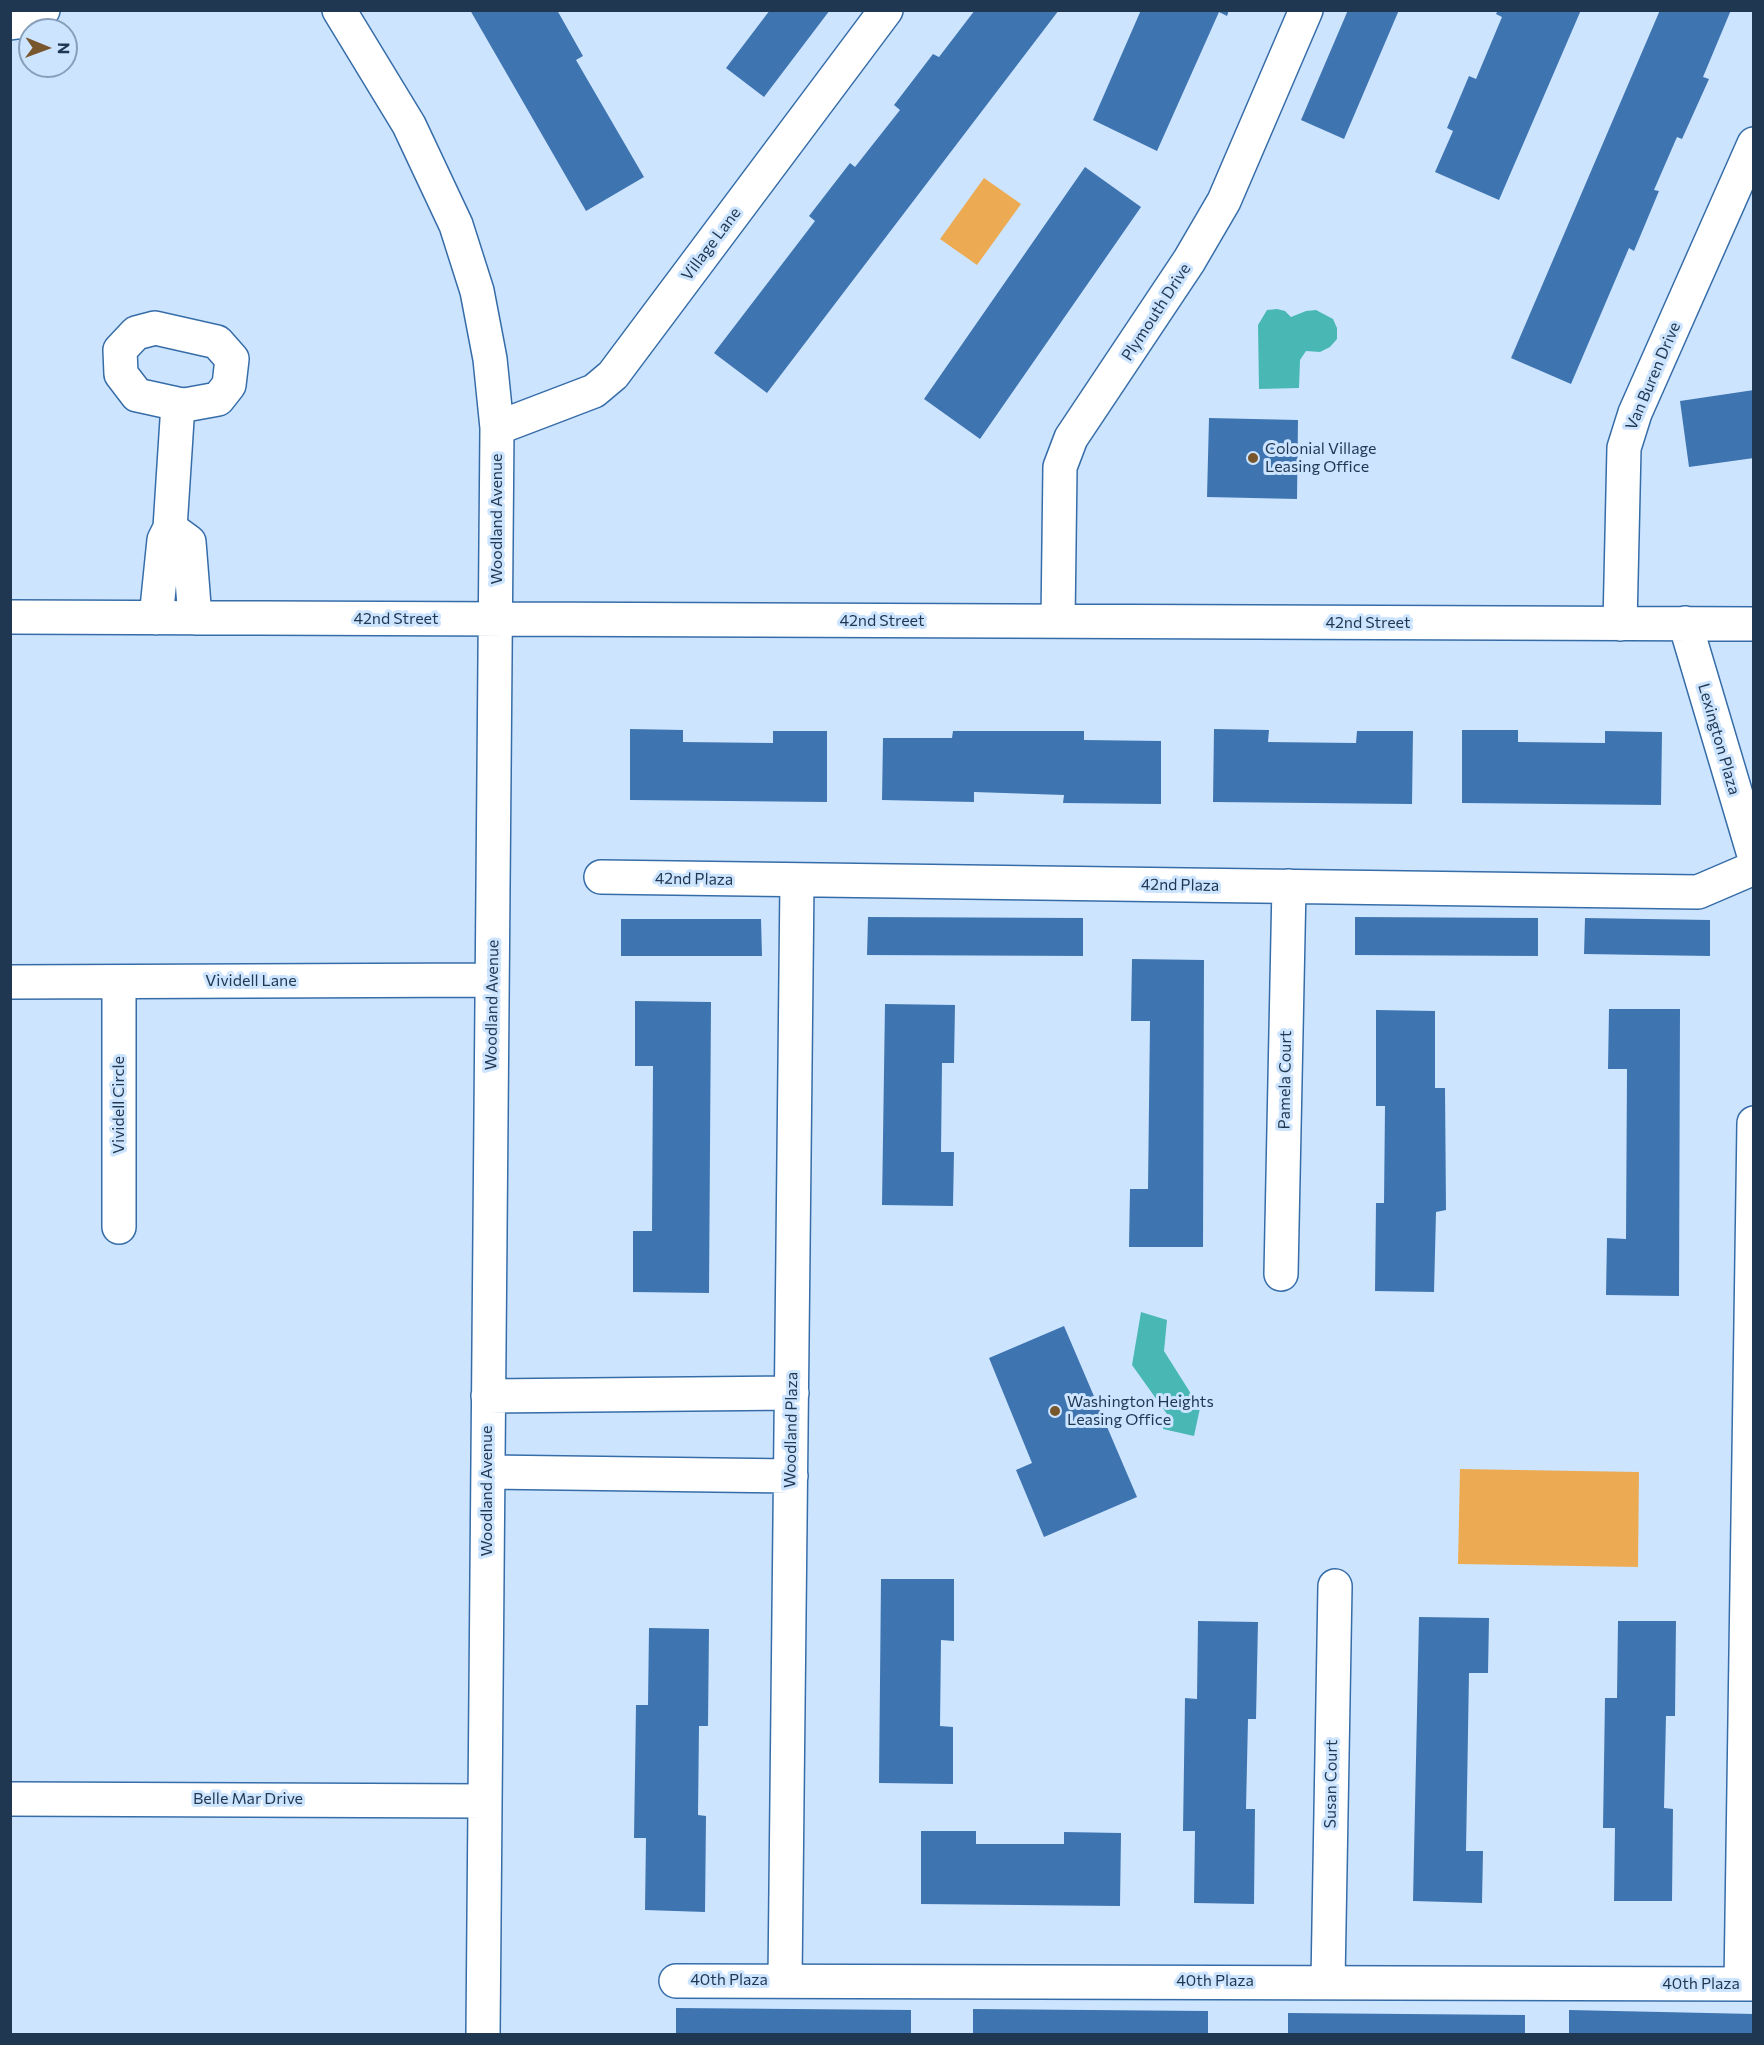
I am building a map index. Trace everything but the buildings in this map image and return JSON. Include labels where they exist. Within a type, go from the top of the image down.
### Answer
[{"type":"street","points":[[10,23],[26,21],[43,10]]},
{"type":"street","name":"Woodland Avenue","points":[[339,10],[408,125],[456,225],[477,291],[490,359],[497,428],[483,2034]]},
{"type":"street","name":"Village Lane","points":[[497,428],[594,391],[613,375],[886,10]]},
{"type":"street","name":"Plymouth Drive","points":[[1058,621],[1060,467],[1071,438],[1189,261],[1224,201],[1306,10]]},
{"type":"street","name":"Van Buren Drive","points":[[1620,624],[1624,448],[1635,413],[1754,144]]},
{"type":"street","points":[[156,618],[164,540],[170,528],[178,404]]},
{"type":"street","points":[[170,528],[189,542],[195,618]]},
{"type":"street","name":"42nd Street","points":[[10,617],[1754,624]]},
{"type":"street","name":"Lexington Plaza","points":[[1685,623],[1754,855]]},
{"type":"street","name":"42nd Plaza","points":[[601,877],[1698,892],[1754,868]]},
{"type":"street","name":"Woodland Plaza","points":[[785,1980],[797,881]]},
{"type":"street","name":"Pamela Court","points":[[1281,1274],[1289,886]]},
{"type":"street","name":"Vividell Lane","points":[[10,982],[492,980]]},
{"type":"street","name":"Vividell Circle","points":[[119,982],[119,1227]]},
{"type":"street","points":[[1747,1984],[1754,1123]]},
{"type":"street","points":[[488,1396],[792,1393]]},
{"type":"street","points":[[488,1472],[791,1476]]},
{"type":"street","name":"Susan Court","points":[[1328,1981],[1335,1586]]},
{"type":"street","name":"Belle Mar Drive","points":[[10,1799],[485,1801]]},
{"type":"street","name":"40th Plaza","points":[[676,1981],[1328,1981],[1747,1984]]},
{"type":"shaded area","points":[[984,178],[1021,204],[977,265],[940,239]]},
{"type":"shaded area","points":[[1267,310],[1285,311],[1291,317],[1316,310],[1333,319],[1337,328],[1337,339],[1330,347],[1320,352],[1306,351],[1300,360],[1299,388],[1259,389],[1258,325]]},
{"type":"shaded area","points":[[1141,1312],[1167,1320],[1164,1351],[1200,1408],[1194,1436],[1163,1429],[1167,1414],[1132,1365]]},
{"type":"shaded area","points":[[1460,1469],[1639,1472],[1638,1567],[1458,1564]]},
{"type":"place","name":"Colonial Village Leasing Office","points":[[1253,458]]},
{"type":"place","name":"Washington Heights Leasing Office","points":[[1055,1411]]}]
